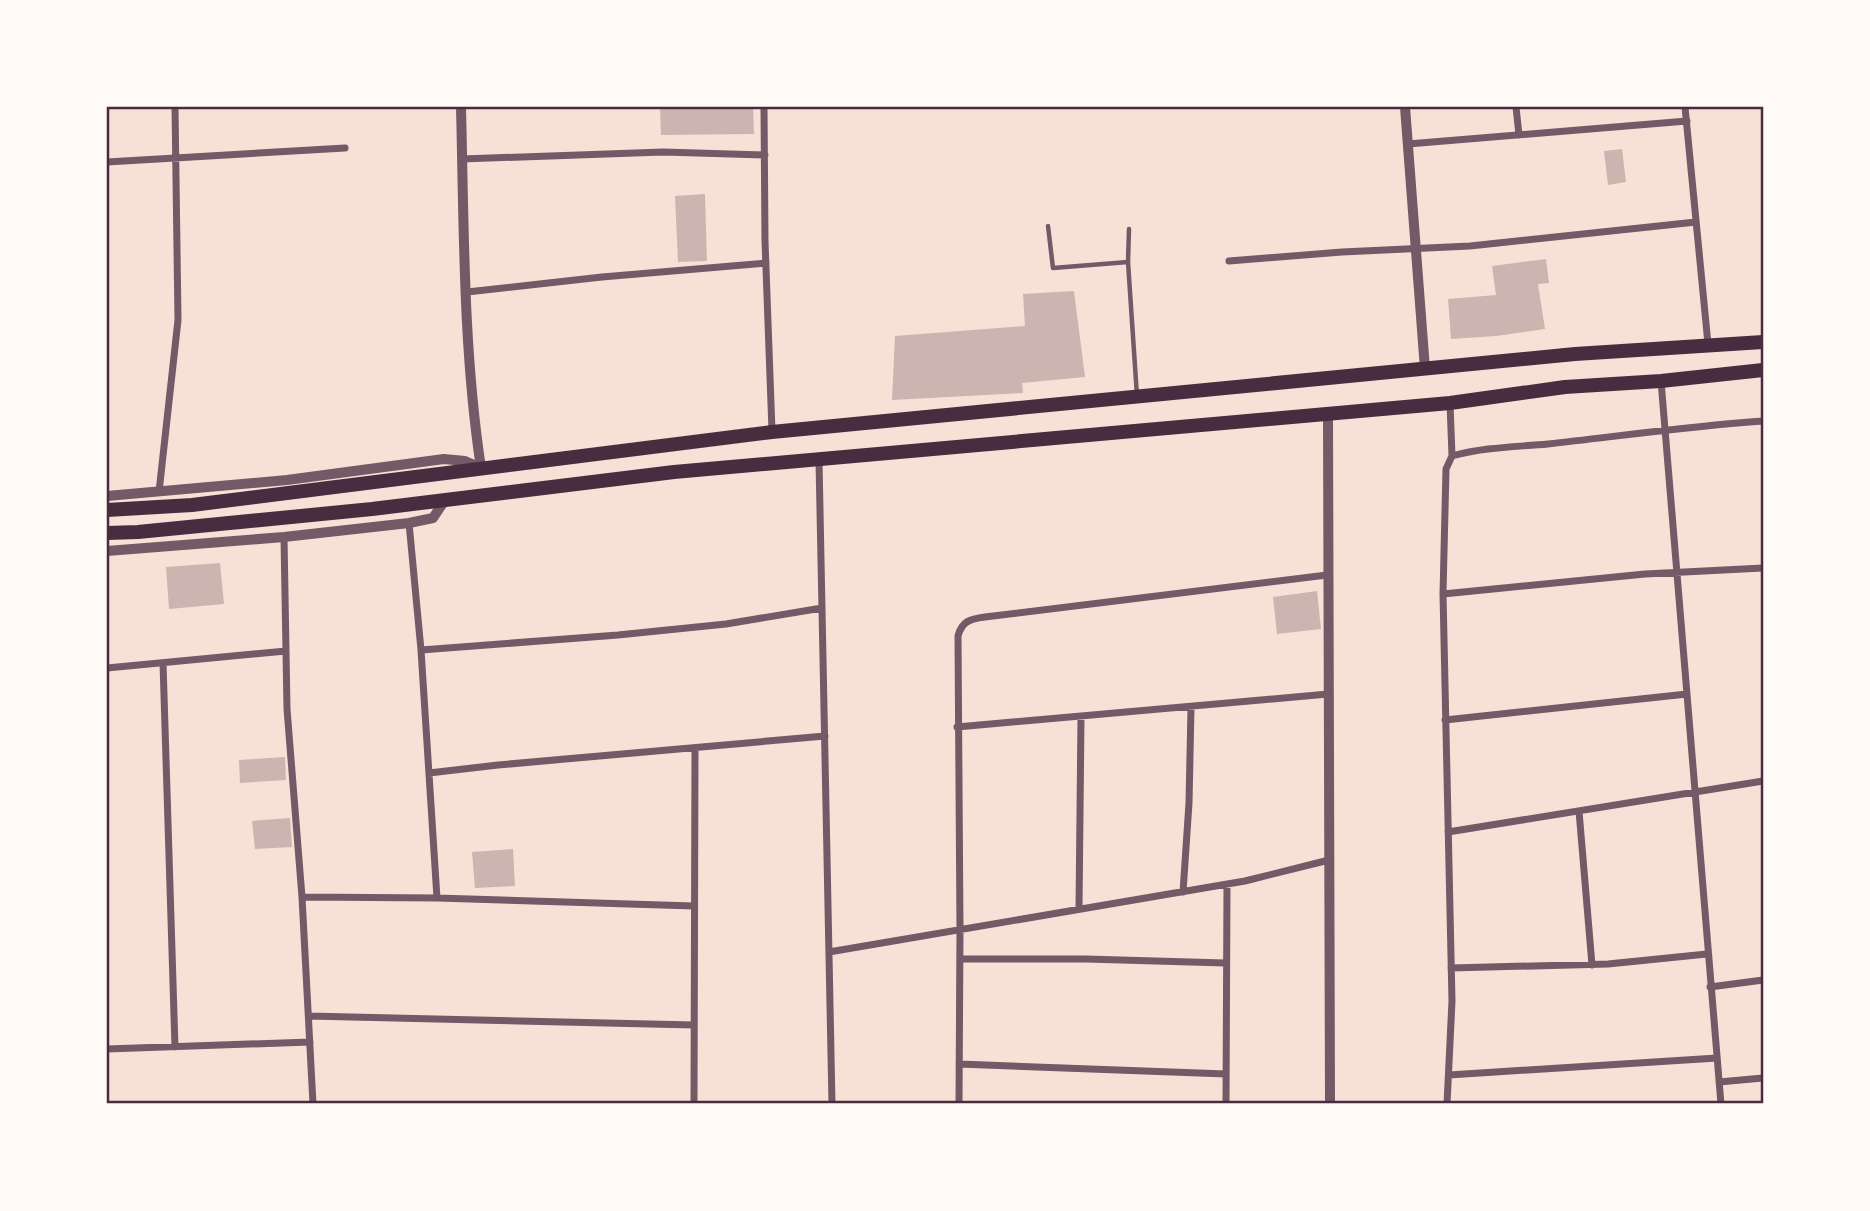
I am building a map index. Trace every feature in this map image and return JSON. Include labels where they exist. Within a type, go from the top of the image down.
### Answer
[{"type":"main road","points":[[107,510],[192,505],[772,432],[1425,369],[1709,344],[1763,342]]},
{"type":"main road","points":[[107,533],[152,531],[427,502],[674,472],[1328,415],[1450,403],[1565,387],[1661,381],[1763,370]]},
{"type":"street","points":[[159,492],[178,320],[175,107]]},
{"type":"street","points":[[461,107],[467,292],[475,432],[481,468]]},
{"type":"street","points":[[764,107],[772,432]]},
{"type":"street","points":[[1405,107],[1425,369]]},
{"type":"street","points":[[1516,107],[1519,135]]},
{"type":"street","points":[[1685,107],[1709,344]]},
{"type":"street","points":[[1408,144],[1686,121]]},
{"type":"street","points":[[107,162],[345,148]]},
{"type":"street","points":[[463,159],[663,152],[765,155]]},
{"type":"street","points":[[1229,261],[1469,246],[1696,222]]},
{"type":"street","points":[[467,292],[766,263]]},
{"type":"street","points":[[1661,381],[1721,1104]]},
{"type":"street","points":[[1447,1104],[1451,968],[1443,594],[1446,469],[1452,456],[1450,403]]},
{"type":"street","points":[[1328,415],[1330,1104]]},
{"type":"street","points":[[1452,456],[1478,449],[1763,421]]},
{"type":"street","points":[[107,496],[287,480],[444,459],[465,461],[481,468]]},
{"type":"street","points":[[819,461],[832,1104]]},
{"type":"street","points":[[107,551],[284,537],[409,523],[433,518],[445,500]]},
{"type":"street","points":[[409,523],[421,650],[437,898]]},
{"type":"street","points":[[284,537],[287,709],[303,897],[313,1104]]},
{"type":"street","points":[[1443,594],[1676,573],[1763,569]]},
{"type":"street","points":[[958,1104],[960,930],[957,727],[960,626],[968,620],[1327,575]]},
{"type":"street","points":[[421,650],[686,628],[822,608]]},
{"type":"street","points":[[107,668],[286,652]]},
{"type":"street","points":[[163,663],[175,1047]]},
{"type":"street","points":[[957,727],[1328,694]]},
{"type":"street","points":[[1445,720],[1687,694]]},
{"type":"street","points":[[1183,892],[1189,803],[1191,708]]},
{"type":"street","points":[[1079,909],[1081,717]]},
{"type":"street","points":[[429,773],[825,736]]},
{"type":"street","points":[[694,1104],[695,748]]},
{"type":"street","points":[[1448,832],[1763,781]]},
{"type":"street","points":[[1579,811],[1592,965]]},
{"type":"street","points":[[829,953],[1227,884],[1329,860]]},
{"type":"street","points":[[1226,1104],[1227,884]]},
{"type":"street","points":[[303,897],[694,906]]},
{"type":"street","points":[[1451,968],[1592,965],[1707,954]]},
{"type":"street","points":[[960,959],[1225,963]]},
{"type":"street","points":[[1710,987],[1763,980]]},
{"type":"street","points":[[309,1016],[694,1025]]},
{"type":"street","points":[[107,1049],[310,1042]]},
{"type":"street","points":[[1449,1074],[1717,1058]]},
{"type":"street","points":[[959,1064],[1226,1074]]},
{"type":"street","points":[[1719,1082],[1763,1078]]},
{"type":"lane","points":[[1048,226],[1053,268],[1128,262]]},
{"type":"lane","points":[[1129,229],[1128,262],[1137,396]]},
{"type":"building","points":[[660,107],[753,107],[754,134],[661,135]]},
{"type":"building","points":[[1622,149],[1626,182],[1608,185],[1604,151]]},
{"type":"building","points":[[705,194],[707,261],[678,262],[675,196]]},
{"type":"building","points":[[1546,259],[1549,283],[1538,284],[1545,329],[1451,339],[1448,299],[1496,295],[1492,266]]},
{"type":"building","points":[[1074,291],[1085,377],[1022,383],[1023,393],[892,400],[895,336],[1025,326],[1023,294]]},
{"type":"building","points":[[220,563],[224,604],[169,609],[166,567]]},
{"type":"building","points":[[1317,591],[1321,629],[1277,634],[1273,597]]},
{"type":"building","points":[[285,757],[286,780],[240,783],[239,760]]},
{"type":"building","points":[[290,818],[292,847],[255,849],[252,821]]},
{"type":"building","points":[[513,849],[515,886],[475,888],[472,852]]}]
